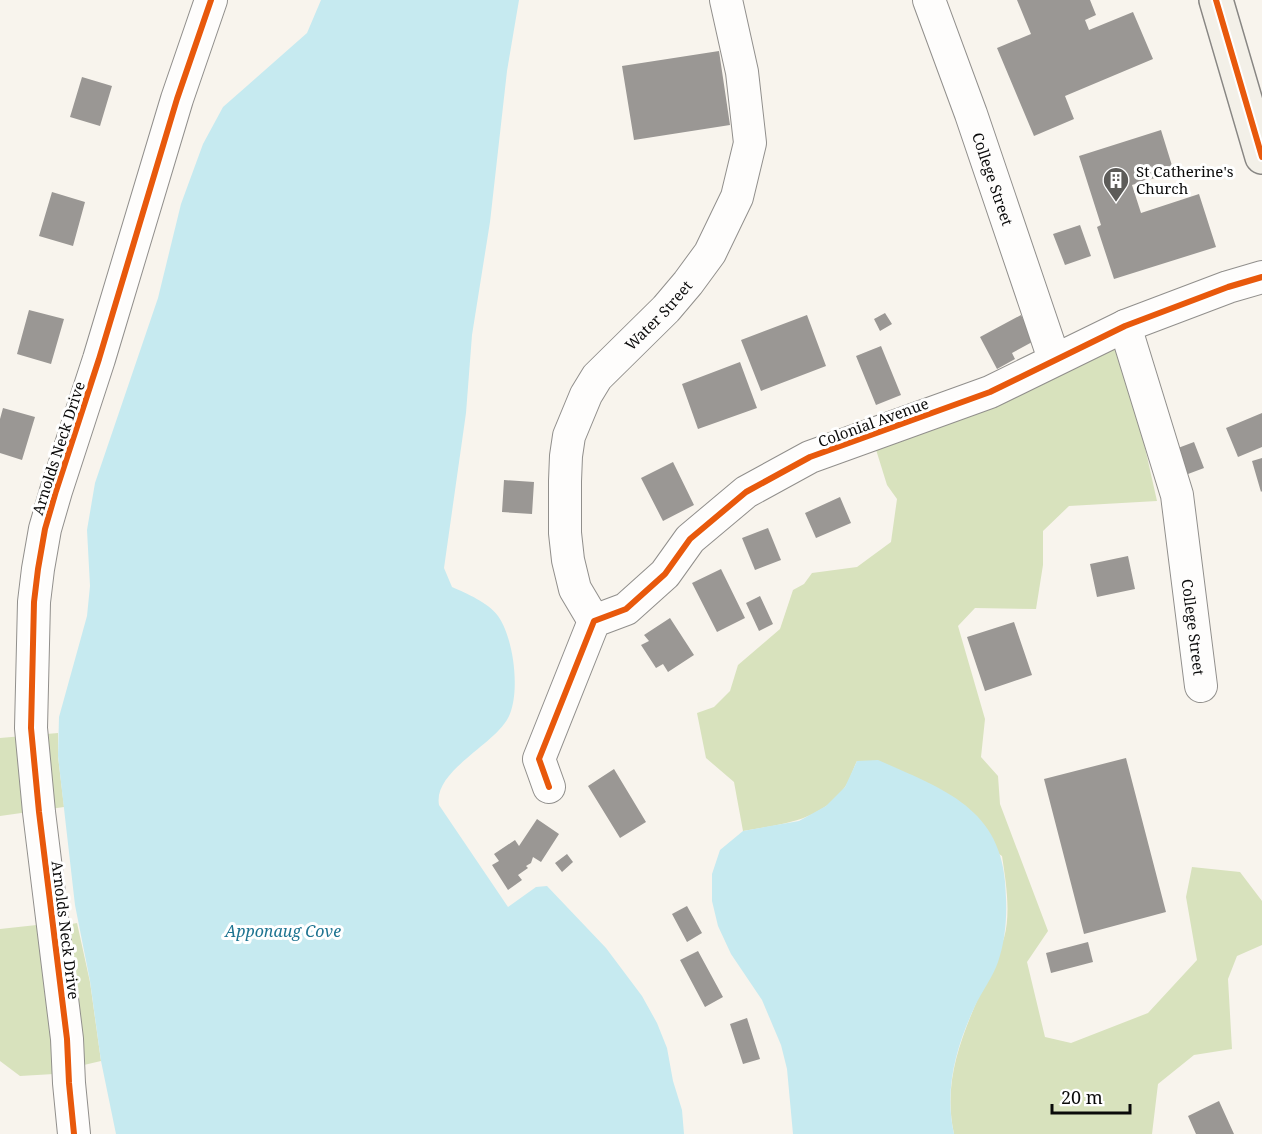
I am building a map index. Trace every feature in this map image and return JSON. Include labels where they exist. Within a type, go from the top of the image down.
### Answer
[{"type":"main road","points":[[1216,0],[1262,157]]},
{"type":"street","name":"Arnolds Neck Drive","points":[[74,1134],[67,1039],[41,834],[31,728],[34,602],[45,529],[56,491],[103,348],[173,110],[211,0]]},
{"type":"street","name":"Water Street","points":[[594,621],[575,589],[568,560],[565,533],[565,481],[569,436],[586,395],[597,377],[666,309],[710,254],[736,197],[750,143],[742,72],[726,0]]},
{"type":"street","name":"College Street","points":[[929,0],[971,114],[1054,359]]},
{"type":"street","name":"Colonial Avenue","points":[[594,621],[626,609],[665,574],[690,539],[746,492],[810,457],[990,392],[1125,326],[1227,287],[1262,277]]},
{"type":"street","name":"College Street","points":[[1125,326],[1176,495],[1201,686]]},
{"type":"street","points":[[549,787],[539,759],[594,621]]},
{"type":"green space","points":[[1117,334],[1123,350],[1157,501],[1069,506],[1043,531],[1043,565],[1036,609],[975,608],[958,626],[985,719],[981,757],[998,776],[1000,804],[1048,931],[1027,962],[1045,1037],[1071,1043],[1148,1013],[1197,960],[1186,897],[1192,867],[1240,872],[1262,901],[1262,945],[1237,956],[1228,979],[1232,1049],[1194,1055],[1158,1084],[1152,1134],[954,1134],[951,1091],[958,1051],[1006,928],[1007,897],[1002,856],[857,761],[845,787],[824,808],[785,823],[743,831],[734,782],[706,758],[697,713],[714,707],[730,691],[738,665],[780,629],[793,590],[804,584],[812,573],[857,567],[891,542],[897,499],[887,485],[873,440]]},
{"type":"green space","points":[[58,733],[58,756],[64,807],[0,816],[0,738]]},
{"type":"green space","points":[[55,923],[56,927],[77,923],[90,982],[101,1061],[71,1068],[71,1073],[20,1076],[0,1061],[0,929]]},
{"type":"water","name":"Apponaug Cove","points":[[321,0],[519,0],[507,71],[490,222],[472,335],[466,413],[444,568],[452,587],[489,607],[504,626],[512,652],[514,695],[508,718],[500,728],[445,781],[440,793],[439,805],[508,907],[536,887],[547,886],[606,948],[642,996],[657,1023],[667,1048],[673,1081],[682,1110],[684,1134],[116,1134],[101,1061],[90,981],[75,905],[58,756],[59,717],[87,616],[90,586],[87,530],[95,483],[158,298],[181,204],[203,144],[223,107],[307,33]]},
{"type":"water","points":[[878,760],[949,794],[984,824],[996,844],[1003,868],[1006,914],[1002,947],[996,968],[975,1006],[957,1053],[950,1101],[954,1134],[793,1134],[787,1069],[781,1045],[762,1000],[731,954],[718,926],[712,901],[712,874],[720,850],[743,831],[799,821],[826,806],[845,787],[857,761]]},
{"type":"building","points":[[1017,0],[1090,0],[1096,15],[1085,20],[1089,30],[1133,12],[1153,59],[1065,96],[1074,119],[1034,136],[997,48],[1031,34]]},
{"type":"building","points":[[719,51],[730,125],[634,140],[622,66]]},
{"type":"building","points":[[82,77],[112,86],[100,126],[70,117]]},
{"type":"building","name":"St Catherine's Church","points":[[1161,130],[1174,172],[1132,185],[1141,213],[1199,194],[1216,247],[1114,279],[1097,227],[1101,225],[1079,156]]},
{"type":"building","points":[[52,192],[85,202],[73,246],[39,236]]},
{"type":"building","points":[[1080,225],[1091,256],[1065,265],[1053,234]]},
{"type":"building","points":[[29,310],[64,319],[51,364],[17,354]]},
{"type":"building","points":[[885,313],[892,324],[880,331],[874,319]]},
{"type":"building","points":[[807,315],[826,366],[761,391],[741,340]]},
{"type":"building","points":[[1021,315],[1034,341],[1012,353],[1015,359],[997,369],[980,337]]},
{"type":"building","points":[[881,346],[901,395],[876,405],[856,356]]},
{"type":"building","points":[[740,362],[757,408],[698,429],[682,384]]},
{"type":"building","points":[[3,408],[35,417],[22,460],[0,453],[0,419]]},
{"type":"building","points":[[1262,413],[1262,447],[1238,457],[1226,428]]},
{"type":"building","points":[[1194,442],[1204,468],[1180,477],[1170,451]]},
{"type":"building","points":[[1262,458],[1262,491],[1261,492],[1252,461]]},
{"type":"building","points":[[673,462],[694,505],[663,521],[641,478]]},
{"type":"building","points":[[504,480],[534,482],[532,514],[502,512]]},
{"type":"building","points":[[840,497],[851,523],[816,538],[805,513]]},
{"type":"building","points":[[768,528],[781,560],[755,570],[742,538]]},
{"type":"building","points":[[1128,556],[1135,589],[1097,597],[1090,564]]},
{"type":"building","points":[[721,569],[745,618],[717,632],[692,583]]},
{"type":"building","points":[[760,596],[773,624],[759,631],[746,603]]},
{"type":"building","points":[[670,618],[694,655],[668,672],[663,664],[656,668],[641,645],[649,641],[644,635]]},
{"type":"building","points":[[1014,622],[1032,675],[985,691],[967,637]]},
{"type":"building","points":[[1126,758],[1166,912],[1084,934],[1044,779]]},
{"type":"building","points":[[614,769],[646,822],[620,838],[588,786]]},
{"type":"building","points":[[537,819],[559,834],[541,862],[533,857],[531,863],[526,866],[528,868],[518,875],[522,880],[508,890],[492,865],[499,861],[494,854],[515,840],[519,846]]},
{"type":"building","points":[[567,854],[573,862],[562,872],[555,863]]},
{"type":"building","points":[[687,906],[702,933],[687,942],[672,914]]},
{"type":"building","points":[[1088,942],[1093,962],[1051,973],[1046,953]]},
{"type":"building","points":[[698,951],[723,997],[705,1007],[680,960]]},
{"type":"building","points":[[747,1018],[760,1059],[743,1064],[730,1024]]},
{"type":"building","points":[[1219,1101],[1234,1134],[1196,1134],[1188,1116]]},
{"type":"cycle path","points":[[74,1134],[67,1039],[31,728],[34,602],[45,529],[56,491],[99,359],[177,99],[211,0]]},
{"type":"cycle path","points":[[1216,0],[1262,157]]},
{"type":"cycle path","points":[[549,787],[539,759],[594,621],[626,609],[665,574],[690,539],[746,492],[810,457],[990,392],[1125,326],[1228,287],[1262,277]]},
{"type":"place","name":"St Catherine's Church","points":[[1116,203]]}]
